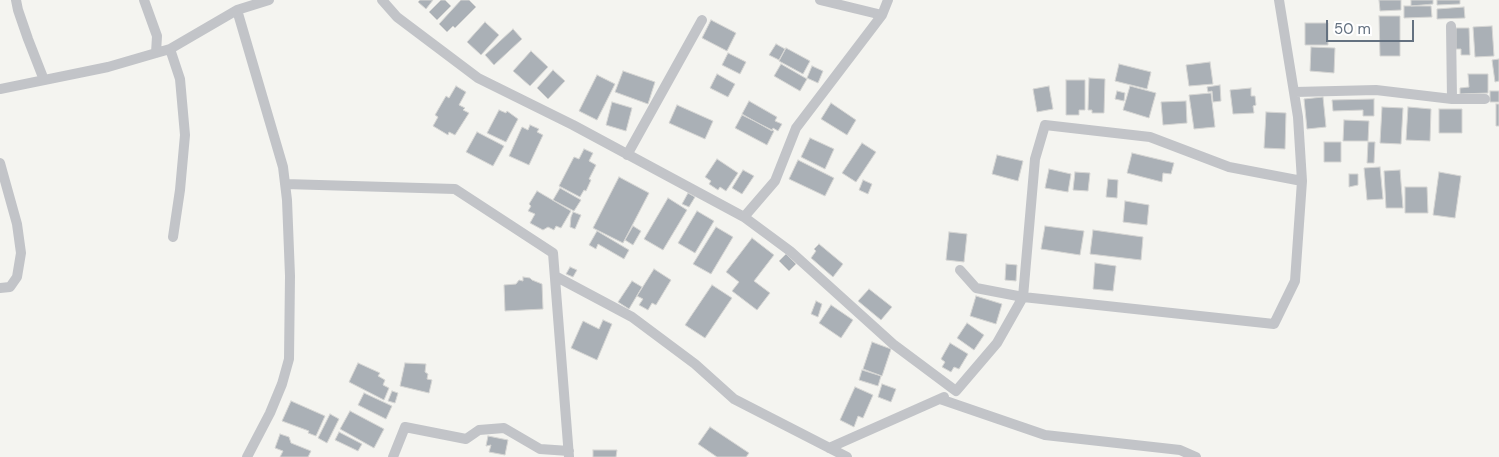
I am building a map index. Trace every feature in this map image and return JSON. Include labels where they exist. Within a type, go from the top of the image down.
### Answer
[{"type":"street","points":[[16,0],[44,80]]},
{"type":"street","points":[[144,0],[158,36],[156,53]]},
{"type":"street","points":[[0,89],[108,67],[156,53],[170,48],[236,10],[269,0]]},
{"type":"street","points":[[382,0],[397,17],[478,78],[573,125],[744,217],[790,251],[893,344],[956,391]]},
{"type":"street","points":[[820,0],[882,15]]},
{"type":"street","points":[[744,217],[775,182],[796,128],[882,15],[888,0]]},
{"type":"street","points":[[960,270],[976,288],[1023,296],[1274,324],[1295,281],[1302,181],[1294,92],[1280,0]]},
{"type":"street","points":[[236,10],[283,166],[290,276],[289,359],[282,384],[270,413],[247,457]]},
{"type":"street","points":[[628,155],[702,20]]},
{"type":"street","points":[[1451,26],[1452,99]]},
{"type":"street","points":[[170,48],[180,79],[185,135],[173,237]]},
{"type":"street","points":[[1294,92],[1376,90],[1452,99],[1485,99]]},
{"type":"street","points":[[829,448],[956,391],[997,343],[1023,296],[1035,159],[1045,125],[1150,137],[1230,167],[1302,181]]},
{"type":"street","points":[[0,163],[17,224],[21,253],[17,277],[10,286],[0,288]]},
{"type":"street","points":[[285,184],[455,189],[553,254],[569,454],[540,449],[504,428],[479,430],[466,439],[405,427],[393,457]]},
{"type":"street","points":[[555,276],[632,317],[695,364],[734,399],[848,457]]},
{"type":"street","points":[[940,399],[1045,435],[1180,450],[1196,457]]},
{"type":"building","points":[[420,0],[433,0],[426,9],[418,2]]},
{"type":"building","points":[[441,0],[445,0],[451,6],[437,20],[429,12]]},
{"type":"building","points":[[461,0],[469,0],[476,7],[455,28],[453,26],[447,32],[439,24]]},
{"type":"building","points":[[1379,0],[1401,0],[1401,10],[1380,11]]},
{"type":"building","points":[[1411,0],[1433,0],[1433,4],[1411,6]]},
{"type":"building","points":[[1437,0],[1460,0],[1460,4],[1437,5]]},
{"type":"building","points":[[1404,6],[1431,6],[1432,17],[1404,18]]},
{"type":"building","points":[[1464,7],[1465,18],[1437,19],[1437,9]]},
{"type":"building","points":[[1379,16],[1400,16],[1400,56],[1380,56]]},
{"type":"building","points":[[711,20],[736,33],[727,51],[702,38]]},
{"type":"building","points":[[485,22],[499,35],[481,55],[467,42]]},
{"type":"building","points":[[1305,23],[1328,23],[1328,45],[1305,45]]},
{"type":"building","points":[[1492,26],[1494,56],[1475,57],[1473,27]]},
{"type":"building","points":[[1456,28],[1469,28],[1470,55],[1461,55],[1461,49],[1456,49]]},
{"type":"building","points":[[513,29],[522,39],[494,65],[485,55]]},
{"type":"building","points":[[776,44],[785,49],[779,60],[769,55]]},
{"type":"building","points":[[1311,47],[1335,48],[1334,73],[1310,71]]},
{"type":"building","points":[[786,48],[810,61],[803,74],[779,61]]},
{"type":"building","points":[[531,51],[548,67],[530,86],[513,71]]},
{"type":"building","points":[[728,53],[746,62],[740,74],[722,65]]},
{"type":"building","points":[[1499,59],[1499,81],[1495,82],[1492,60]]},
{"type":"building","points":[[1210,62],[1213,84],[1189,86],[1186,65]]},
{"type":"building","points":[[781,64],[807,79],[800,91],[774,76]]},
{"type":"building","points":[[1119,64],[1151,72],[1147,89],[1115,81]]},
{"type":"building","points":[[812,66],[823,71],[818,83],[807,78]]},
{"type":"building","points":[[553,70],[565,81],[548,99],[537,88]]},
{"type":"building","points":[[623,71],[655,82],[648,104],[615,92]]},
{"type":"building","points":[[717,74],[735,84],[728,97],[710,88]]},
{"type":"building","points":[[1468,74],[1488,74],[1488,93],[1460,94],[1460,88],[1469,87]]},
{"type":"building","points":[[597,75],[615,84],[597,120],[579,111]]},
{"type":"building","points":[[1089,78],[1105,79],[1104,113],[1092,113],[1092,110],[1088,110]]},
{"type":"building","points":[[1066,80],[1085,80],[1085,110],[1079,110],[1079,115],[1066,115]]},
{"type":"building","points":[[1220,85],[1221,101],[1213,102],[1212,91],[1208,92],[1207,87]]},
{"type":"building","points":[[456,86],[466,92],[459,105],[469,113],[455,135],[449,132],[448,135],[433,126],[438,117],[435,115],[446,96],[449,98]]},
{"type":"building","points":[[1049,86],[1053,109],[1037,112],[1033,89]]},
{"type":"building","points":[[1130,86],[1156,93],[1149,118],[1123,110]]},
{"type":"building","points":[[1251,88],[1251,96],[1255,96],[1256,105],[1253,106],[1254,113],[1233,114],[1230,90]]},
{"type":"building","points":[[1117,91],[1125,93],[1124,101],[1115,99]]},
{"type":"building","points":[[1490,91],[1499,91],[1499,102],[1490,102]]},
{"type":"building","points":[[1211,93],[1215,127],[1194,129],[1189,95]]},
{"type":"building","points":[[1323,97],[1326,127],[1307,129],[1304,99]]},
{"type":"building","points":[[1374,99],[1374,116],[1363,116],[1363,110],[1333,111],[1332,100]]},
{"type":"building","points":[[749,101],[777,117],[775,121],[782,124],[778,131],[773,128],[772,131],[742,114]]},
{"type":"building","points":[[1186,101],[1187,123],[1163,125],[1161,102]]},
{"type":"building","points":[[612,102],[632,108],[626,131],[606,125]]},
{"type":"building","points":[[831,103],[856,120],[847,135],[821,119]]},
{"type":"building","points":[[1496,104],[1499,104],[1499,126],[1496,126]]},
{"type":"building","points":[[677,105],[713,121],[705,139],[669,123]]},
{"type":"building","points":[[1382,107],[1403,108],[1401,144],[1380,143]]},
{"type":"building","points":[[1408,107],[1431,109],[1430,141],[1406,140]]},
{"type":"building","points":[[1439,109],[1462,109],[1462,133],[1439,133]]},
{"type":"building","points":[[499,110],[506,113],[507,111],[518,119],[506,142],[487,133]]},
{"type":"building","points":[[1266,112],[1286,113],[1285,149],[1264,148]]},
{"type":"building","points":[[742,115],[774,131],[767,145],[735,128]]},
{"type":"building","points":[[1344,120],[1369,121],[1368,141],[1343,141]]},
{"type":"building","points":[[530,125],[539,129],[537,132],[543,135],[529,165],[509,156],[522,127],[528,130]]},
{"type":"building","points":[[477,132],[504,146],[493,166],[466,152]]},
{"type":"building","points":[[810,138],[834,149],[825,169],[801,157]]},
{"type":"building","points":[[1324,142],[1341,142],[1341,162],[1324,162]]},
{"type":"building","points":[[1368,142],[1375,142],[1374,163],[1367,163]]},
{"type":"building","points":[[862,143],[876,152],[856,182],[842,173]]},
{"type":"building","points":[[584,149],[593,153],[589,161],[596,165],[589,179],[591,180],[586,191],[584,190],[580,197],[559,186],[574,157],[579,159]]},
{"type":"building","points":[[1132,153],[1174,163],[1171,174],[1163,173],[1162,182],[1127,173]]},
{"type":"building","points":[[997,155],[1023,161],[1018,181],[992,174]]},
{"type":"building","points":[[717,159],[738,173],[726,191],[720,187],[718,190],[709,184],[711,181],[705,177]]},
{"type":"building","points":[[798,160],[834,178],[825,196],[789,179]]},
{"type":"building","points":[[1380,167],[1383,199],[1367,200],[1364,168]]},
{"type":"building","points":[[1049,169],[1071,174],[1068,192],[1045,188]]},
{"type":"building","points":[[743,170],[754,176],[742,194],[732,188]]},
{"type":"building","points":[[1400,170],[1403,208],[1386,208],[1384,171]]},
{"type":"building","points":[[1075,172],[1090,173],[1088,191],[1073,190]]},
{"type":"building","points":[[1439,172],[1461,176],[1455,218],[1433,215]]},
{"type":"building","points":[[1349,174],[1358,174],[1358,185],[1349,187]]},
{"type":"building","points":[[619,177],[649,193],[623,243],[593,228]]},
{"type":"building","points":[[1108,179],[1118,180],[1117,198],[1106,197]]},
{"type":"building","points":[[863,180],[872,184],[868,194],[859,190]]},
{"type":"building","points":[[1405,187],[1427,187],[1428,213],[1405,213]]},
{"type":"building","points":[[560,188],[581,200],[574,211],[553,200]]},
{"type":"building","points":[[537,191],[571,211],[561,228],[556,226],[554,230],[548,227],[543,230],[530,223],[535,214],[528,211],[531,206],[529,204]]},
{"type":"building","points":[[688,193],[695,197],[689,207],[682,204]]},
{"type":"building","points":[[668,198],[687,210],[663,250],[644,239]]},
{"type":"building","points":[[1125,201],[1149,205],[1147,225],[1123,222]]},
{"type":"building","points":[[697,211],[714,221],[695,253],[678,243]]},
{"type":"building","points":[[573,212],[581,215],[575,229],[570,227]]},
{"type":"building","points":[[633,226],[641,231],[633,245],[625,240]]},
{"type":"building","points":[[1045,226],[1084,231],[1080,255],[1041,249]]},
{"type":"building","points":[[716,227],[733,237],[711,274],[693,264]]},
{"type":"building","points":[[1093,230],[1143,237],[1141,260],[1090,254]]},
{"type":"building","points":[[597,231],[629,250],[624,259],[598,244],[596,249],[589,245]]},
{"type":"building","points":[[949,232],[967,234],[964,262],[946,260]]},
{"type":"building","points":[[752,238],[774,255],[754,281],[770,293],[757,310],[732,291],[739,282],[726,272]]},
{"type":"building","points":[[819,244],[843,264],[833,277],[811,258],[816,251],[814,249]]},
{"type":"building","points":[[786,254],[796,264],[789,271],[779,261]]},
{"type":"building","points":[[1095,263],[1116,266],[1113,291],[1093,289]]},
{"type":"building","points":[[1006,264],[1017,265],[1016,281],[1005,280]]},
{"type":"building","points":[[570,267],[577,270],[573,277],[566,274]]},
{"type":"building","points":[[654,269],[671,280],[656,305],[652,303],[648,310],[639,305],[643,299],[637,296]]},
{"type":"building","points":[[523,277],[542,284],[543,309],[505,311],[504,285],[516,284],[519,280],[523,281]]},
{"type":"building","points":[[632,281],[642,287],[629,309],[618,302]]},
{"type":"building","points":[[712,285],[732,298],[705,338],[685,325]]},
{"type":"building","points":[[869,289],[892,307],[881,320],[858,301]]},
{"type":"building","points":[[976,296],[1002,304],[996,324],[970,316]]},
{"type":"building","points":[[816,301],[822,304],[818,317],[811,314]]},
{"type":"building","points":[[831,305],[853,320],[841,338],[819,323]]},
{"type":"building","points":[[603,320],[612,324],[597,360],[571,348],[583,321],[599,329]]},
{"type":"building","points":[[967,323],[984,335],[974,350],[957,338]]},
{"type":"building","points":[[872,342],[891,349],[882,376],[863,369]]},
{"type":"building","points":[[950,343],[968,354],[959,369],[954,367],[951,372],[942,367],[945,362],[941,359]]},
{"type":"building","points":[[358,363],[380,373],[378,376],[385,380],[383,385],[389,388],[384,400],[349,382]]},
{"type":"building","points":[[405,363],[426,364],[425,372],[428,374],[427,379],[432,380],[429,393],[400,386]]},
{"type":"building","points":[[862,370],[881,376],[878,386],[859,380]]},
{"type":"building","points":[[882,384],[896,389],[891,402],[878,397]]},
{"type":"building","points":[[855,387],[873,395],[863,418],[858,416],[854,427],[840,420]]},
{"type":"building","points":[[392,391],[398,393],[395,403],[388,401]]},
{"type":"building","points":[[364,393],[392,406],[386,419],[358,405]]},
{"type":"building","points":[[291,401],[325,416],[316,436],[308,433],[309,431],[282,421]]},
{"type":"building","points":[[350,411],[384,429],[374,448],[340,429]]},
{"type":"building","points":[[330,414],[339,419],[327,443],[318,438]]},
{"type":"building","points":[[710,427],[749,453],[746,457],[717,457],[698,444]]},
{"type":"building","points":[[339,432],[362,444],[358,451],[335,440]]},
{"type":"building","points":[[280,434],[289,437],[291,443],[311,451],[308,457],[280,457],[283,451],[275,448]]},
{"type":"building","points":[[488,436],[508,440],[505,455],[489,452],[491,445],[486,446]]},
{"type":"building","points":[[593,450],[617,450],[616,457],[593,457]]}]
